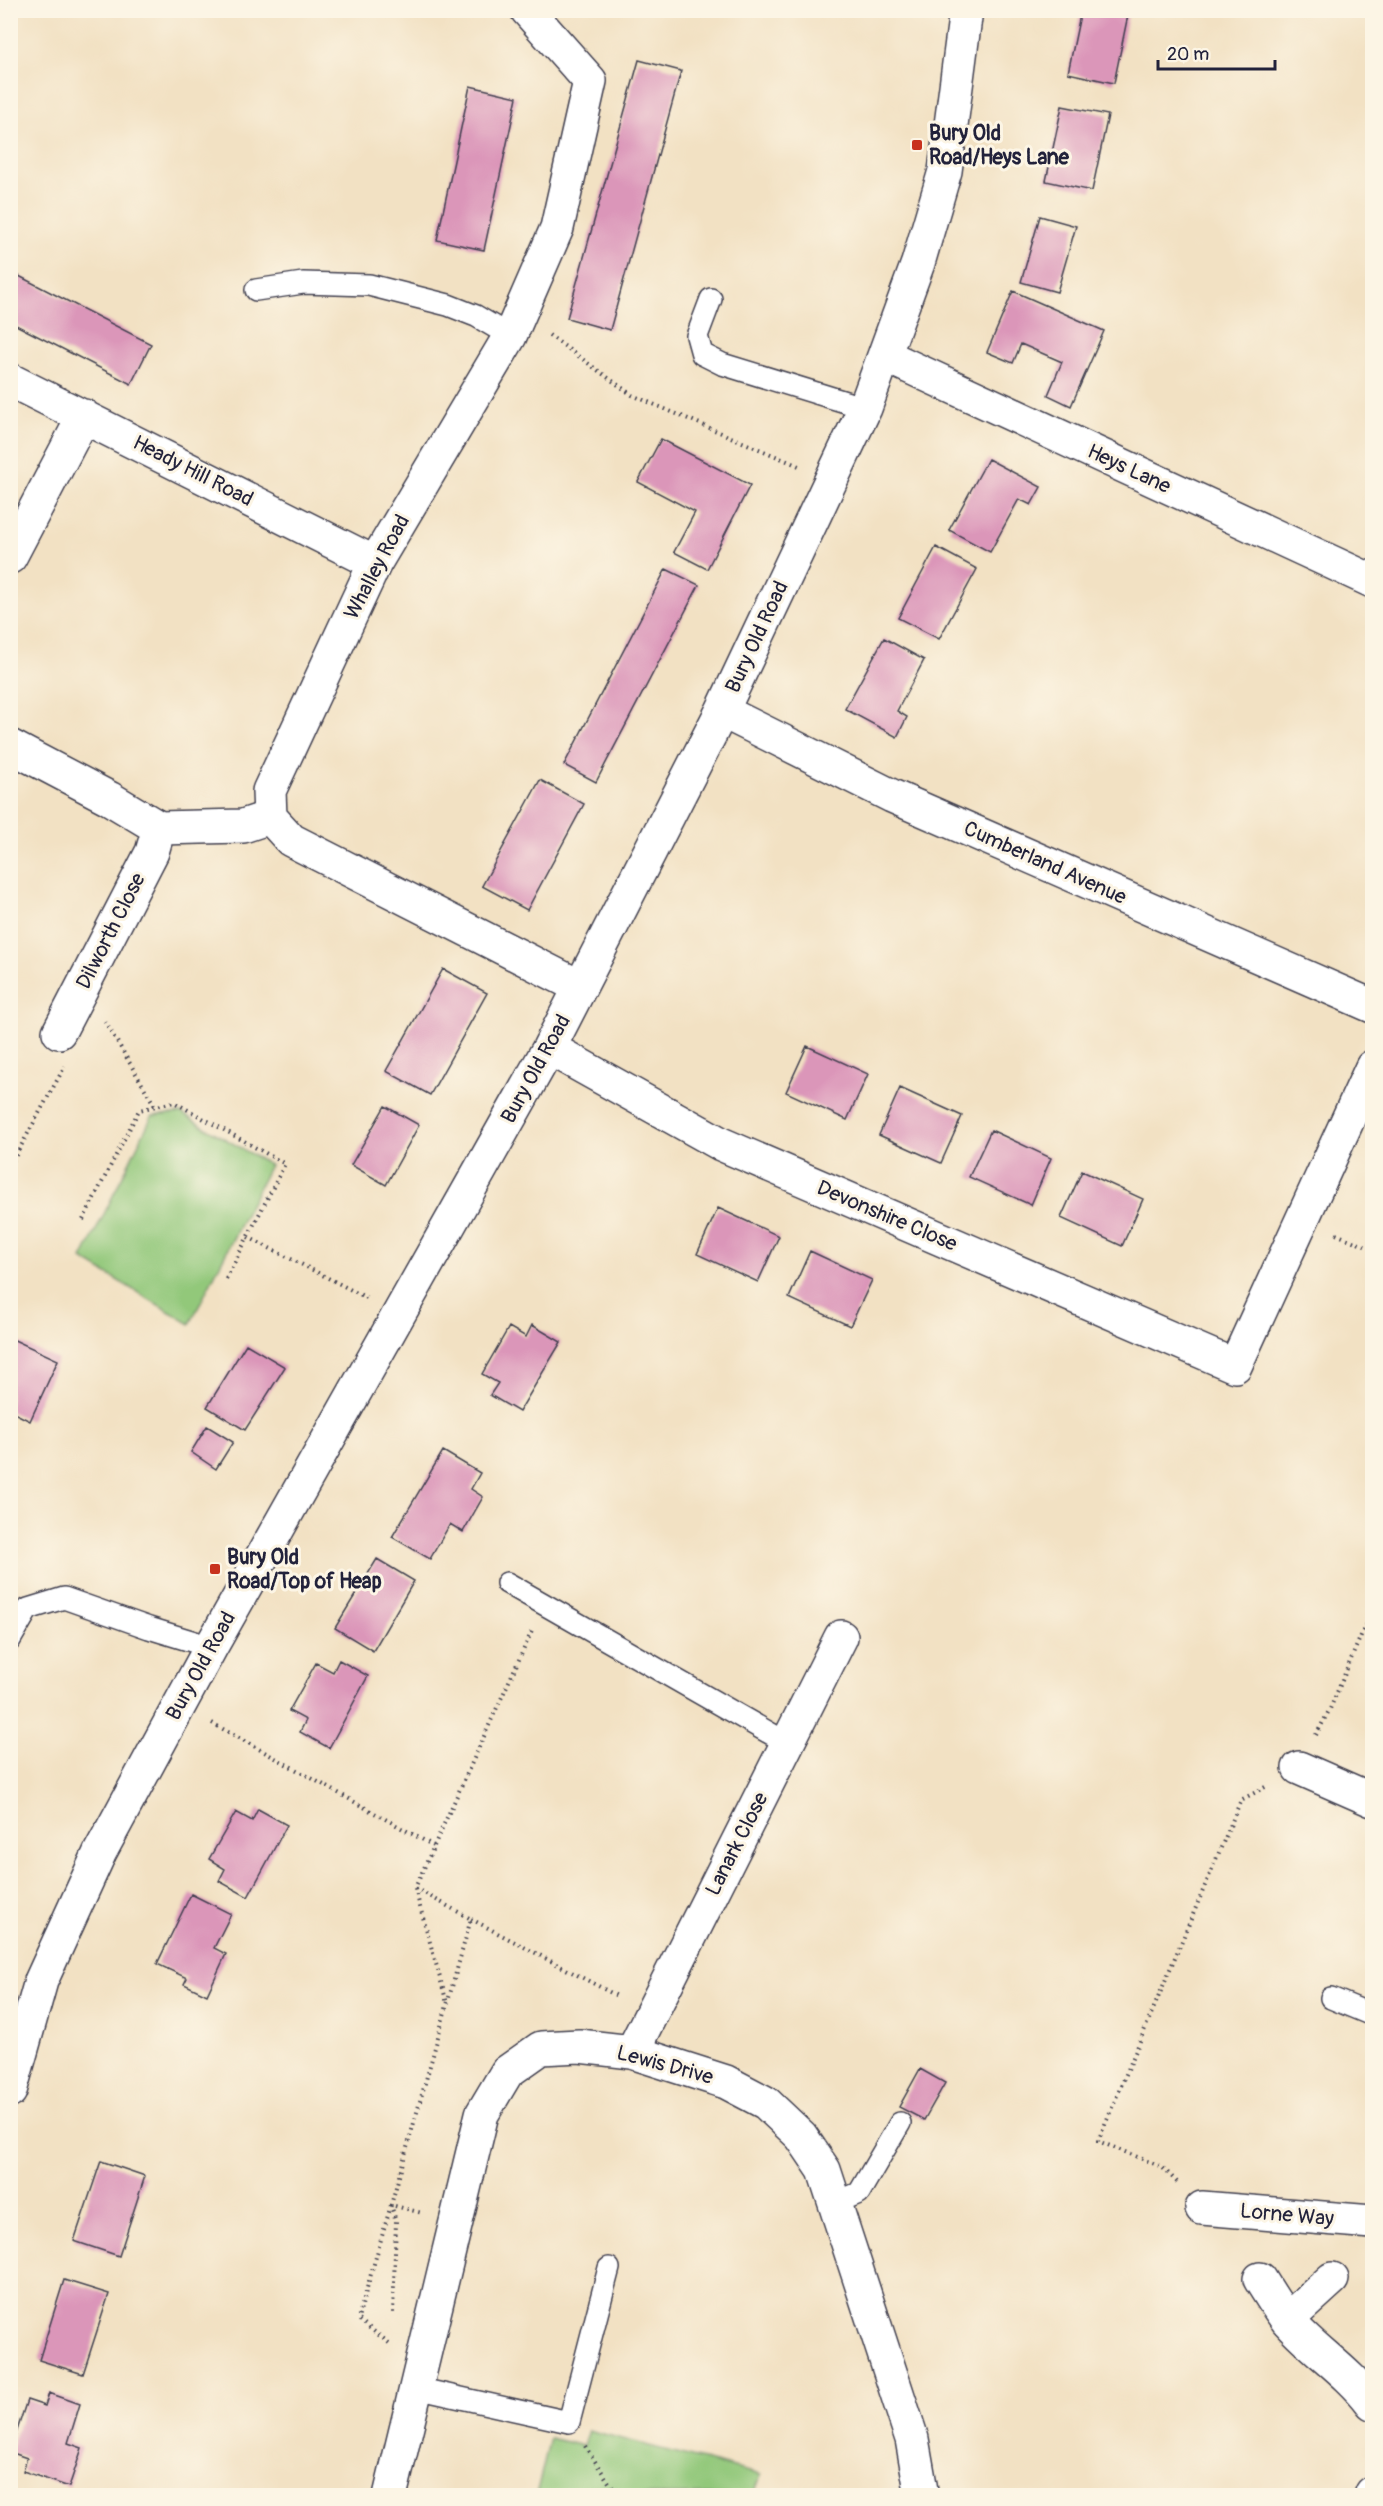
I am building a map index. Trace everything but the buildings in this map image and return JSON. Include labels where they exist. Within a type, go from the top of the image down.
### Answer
[{"type":"street","name":"Whalley Road","points":[[270,818],[269,791],[375,563],[515,325],[557,228],[590,81],[527,10]]},
{"type":"street","name":"Bury Old Road","points":[[10,2091],[41,1980],[99,1852],[211,1647],[549,1048],[722,711],[865,408],[886,356],[918,263],[945,171],[966,10]]},
{"type":"street","name":"Heys Lane","points":[[886,356],[1372,581]]},
{"type":"street","name":"Heady Hill Road","points":[[10,380],[375,563]]},
{"type":"street","points":[[10,557],[84,416]]},
{"type":"street","name":"Cumberland Avenue","points":[[722,711],[892,796],[1372,1006]]},
{"type":"street","points":[[10,746],[159,828],[243,826],[270,818],[291,840],[580,987]]},
{"type":"street","name":"Dilworth Close","points":[[59,1032],[152,852],[159,828]]},
{"type":"street","name":"Devonshire Close","points":[[549,1048],[721,1144],[1235,1366],[1372,1067]]},
{"type":"street","name":"Lanark Close","points":[[633,2052],[841,1637]]},
{"type":"street","points":[[1299,1768],[1372,1800]]},
{"type":"street","name":"Lewis Drive","points":[[390,2496],[482,2114],[507,2072],[541,2048],[579,2046],[633,2052],[726,2082],[766,2103],[801,2136],[824,2170],[912,2439],[922,2496]]},
{"type":"street","name":"Lorne Way","points":[[1202,2208],[1372,2222]]},
{"type":"street","points":[[1260,2279],[1287,2320],[1319,2352],[1359,2385],[1372,2403]]},
{"type":"street","points":[[1287,2320],[1332,2279]]},
{"type":"lane","points":[[256,290],[303,283],[369,285],[448,304],[476,316],[515,325]]},
{"type":"lane","points":[[711,298],[697,336],[702,354],[722,364],[865,408]]},
{"type":"lane","points":[[507,1583],[787,1743]]},
{"type":"lane","points":[[10,1640],[28,1609],[64,1598],[211,1647]]},
{"type":"lane","points":[[1331,1998],[1372,2015]]},
{"type":"lane","points":[[835,2203],[859,2193],[900,2123]]},
{"type":"lane","points":[[416,2388],[569,2422],[609,2268]]},
{"type":"path","points":[[515,325],[632,395],[831,480]]},
{"type":"path","points":[[78,996],[96,1004],[155,1106]]},
{"type":"path","points":[[10,1166],[74,1051],[59,1032]]},
{"type":"path","points":[[83,1220],[138,1110],[174,1102],[285,1164],[226,1278]]},
{"type":"path","points":[[248,1236],[399,1315]]},
{"type":"path","points":[[447,2004],[415,1888],[544,1604]]},
{"type":"path","points":[[1202,2208],[1162,2167],[1098,2141],[1241,1800],[1299,1768],[1330,1709],[1368,1619],[1372,1621]]},
{"type":"path","points":[[179,1705],[434,1846]]},
{"type":"path","points":[[415,1888],[652,2014]]},
{"type":"path","points":[[393,2334],[392,2345],[358,2319],[471,1918]]},
{"type":"path","points":[[391,2205],[396,2221],[393,2322]]},
{"type":"path","points":[[569,2422],[618,2496]]},
{"type":"green space","points":[[181,1113],[270,1165],[190,1324],[82,1259],[152,1116]]},
{"type":"green space","points":[[588,2430],[761,2475],[754,2495],[536,2495],[550,2438],[583,2446]]},
{"type":"place","name":"Bury Old Road/Heys Lane","points":[[917,145]]},
{"type":"place","name":"Bury Old Road/Top of Heap","points":[[215,1569]]}]
